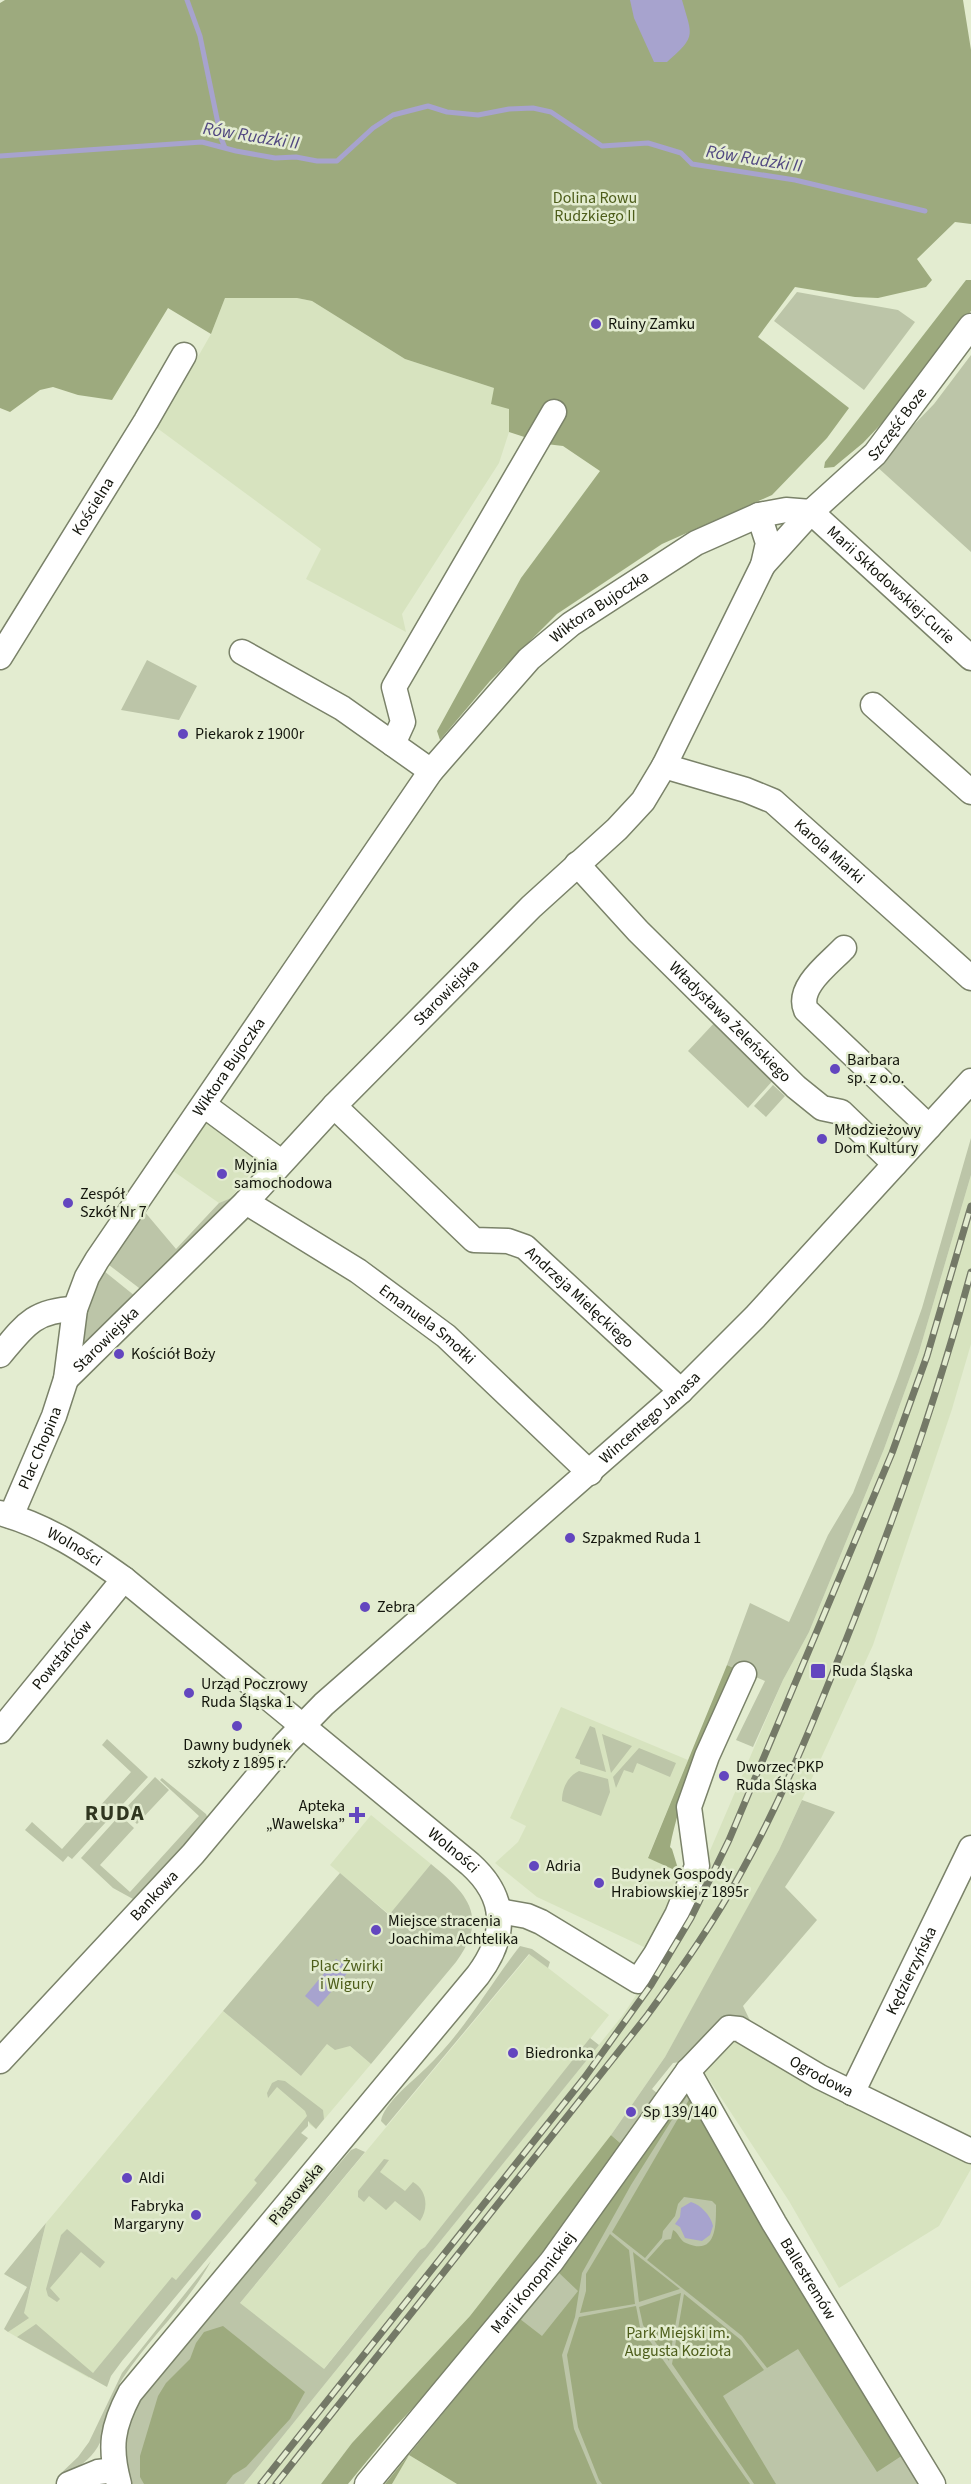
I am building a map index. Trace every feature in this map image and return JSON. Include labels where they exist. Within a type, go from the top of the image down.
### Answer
[{"type":"street","name":"Szczęść Boze","points":[[811,512],[874,454],[971,326]]},
{"type":"street","name":"Kościelna","points":[[0,657],[129,449],[184,355]]},
{"type":"street","points":[[393,744],[403,722],[394,687],[554,412]]},
{"type":"street","name":"Wiktora Bujoczka","points":[[66,1378],[75,1309],[87,1277],[97,1260],[431,771],[529,659],[571,624],[696,543],[759,515],[786,510],[811,512]]},
{"type":"street","name":"Starowiejska","points":[[763,565],[811,512]]},
{"type":"street","name":"Marii Skłodowskiej-Curie","points":[[811,512],[971,657]]},
{"type":"street","name":"Starowiejska","points":[[66,1378],[246,1202],[280,1162],[334,1106],[531,907],[617,829],[643,801],[664,766],[763,565],[768,543],[759,515]]},
{"type":"street","points":[[242,651],[315,691],[431,771]]},
{"type":"street","points":[[873,705],[971,792]]},
{"type":"street","name":"Karola Miarki","points":[[664,766],[746,790],[773,801],[971,978]]},
{"type":"street","name":"Władysława Żeleńskiego","points":[[577,864],[638,931],[796,1086],[822,1108],[841,1112],[895,1164]]},
{"type":"street","points":[[844,948],[809,986],[804,995],[806,1010],[929,1127]]},
{"type":"street","name":"Wincentego Janasa","points":[[303,1726],[351,1679],[498,1549],[590,1473],[681,1391],[755,1317],[971,1080]]},
{"type":"street","points":[[204,1105],[280,1162]]},
{"type":"street","name":"Andrzeja Mielęckiego","points":[[334,1106],[474,1240],[508,1241],[525,1247],[681,1391]]},
{"type":"street","name":"Emanuela Smołki","points":[[246,1202],[358,1271],[446,1336],[590,1473]]},
{"type":"street","points":[[0,1355],[25,1324],[57,1309],[75,1309]]},
{"type":"street","name":"Plac Chopina","points":[[6,1515],[54,1416],[66,1378]]},
{"type":"street","name":"Wolności","points":[[6,1515],[72,1543],[124,1580],[483,1876],[497,1899],[499,1911]]},
{"type":"street","name":"Powstańców","points":[[0,1731],[124,1580]]},
{"type":"street","points":[[499,1911],[527,1916],[541,1922],[638,1981],[677,1916],[697,1866],[688,1807],[707,1756],[744,1674]]},
{"type":"street","name":"Bankowa","points":[[0,2061],[193,1854],[303,1726]]},
{"type":"street","name":"Kędzierzyńska","points":[[852,2093],[971,1848]]},
{"type":"street","name":"Piastowska","points":[[117,2477],[113,2457],[114,2431],[130,2393],[478,1975],[495,1948],[499,1931],[499,1911]]},
{"type":"street","name":"Ogrodowa","points":[[688,2071],[725,2031],[734,2028],[820,2077],[971,2151]]},
{"type":"street","name":"Marii Konopnickiej","points":[[366,2484],[552,2262],[688,2071]]},
{"type":"street","name":"Ballestremów","points":[[688,2071],[774,2223],[933,2484]]},
{"type":"street","points":[[69,2484],[98,2472],[117,2477]]},
{"type":"shaded area","points":[[630,0],[682,0],[690,35],[683,46],[667,62],[654,62],[634,18]]},
{"type":"shaded area","points":[[225,298],[297,298],[312,301],[405,359],[494,388],[509,409],[509,432],[499,463],[402,614],[406,632],[306,579],[321,549],[157,428],[211,334]]},
{"type":"shaded area","points":[[207,1121],[262,1159],[231,1198],[219,1203],[173,1171]]},
{"type":"shaded area","points":[[971,1175],[971,1344],[952,1409],[873,1645],[779,1850],[712,1973],[665,2057],[611,2135],[470,2316],[352,2443],[321,2484],[244,2484],[623,2015],[654,1968],[703,1867],[783,1680],[809,1632],[884,1449],[919,1352]]},
{"type":"shaded area","points":[[561,1707],[688,1760],[648,1857],[679,1872],[668,1913],[646,1948],[537,1897],[495,1863],[518,1842],[526,1826],[510,1818]]},
{"type":"shaded area","points":[[371,1815],[431,1864],[390,1915],[330,1865]]},
{"type":"shaded area","points":[[530,1954],[609,2015],[425,2247],[420,2250],[305,2392],[237,2301],[240,2303]]},
{"type":"shaded area","points":[[336,1959],[349,1971],[318,2007],[305,1996]]},
{"type":"shaded area","points":[[223,2011],[301,2076],[327,2044],[350,2046],[371,2064],[316,2129],[309,2124],[308,2116],[254,2180],[258,2183],[176,2280],[172,2278],[89,2378],[8,2332],[29,2294],[46,2223]]},
{"type":"shaded area","points":[[737,2034],[883,2121],[971,2164],[971,2169],[939,2226],[839,2288],[789,2201],[699,2064]]},
{"type":"shaded area","points":[[691,2202],[705,2211],[713,2226],[710,2235],[702,2241],[685,2238],[680,2227],[675,2224],[680,2217],[681,2208]]},
{"type":"shaded area","points":[[409,2455],[457,2484],[392,2484]]},
{"type":"green space","name":"Dolina Rowu Rudzkiego II","points":[[5,0],[963,0],[971,50],[971,224],[955,222],[917,259],[932,280],[926,287],[878,298],[855,297],[795,287],[758,337],[849,408],[827,438],[772,495],[662,544],[557,614],[490,681],[440,740],[437,731],[521,578],[600,471],[563,446],[546,444],[509,432],[509,409],[491,404],[494,388],[405,359],[312,301],[297,298],[225,298],[211,334],[168,308],[112,400],[78,395],[53,387],[40,390],[10,412],[0,408],[0,3]]},
{"type":"green space","points":[[966,280],[971,280],[971,311],[883,422],[863,443],[834,467],[824,468],[825,462]]},
{"type":"green space","points":[[797,292],[898,310],[915,322],[864,390],[774,321]]},
{"type":"green space","points":[[971,355],[971,552],[875,465],[934,404]]},
{"type":"green space","points":[[147,660],[197,686],[179,720],[121,710]]},
{"type":"green space","points":[[716,1021],[776,1077],[748,1108],[688,1051]]},
{"type":"green space","points":[[773,1085],[785,1096],[766,1117],[754,1106]]},
{"type":"green space","points":[[971,1138],[971,1175],[919,1352],[884,1449],[809,1632],[783,1680],[753,1747],[736,1740],[765,1681],[727,1665],[750,1603],[789,1622],[828,1535],[853,1493],[922,1308]]},
{"type":"green space","points":[[231,1198],[143,1291],[109,1265],[144,1211],[176,1249],[219,1203]]},
{"type":"green space","points":[[104,1271],[135,1296],[84,1349],[80,1343],[81,1335],[97,1283]]},
{"type":"green space","points":[[727,1665],[741,1671],[699,1757],[682,1801],[670,1847],[679,1872],[648,1858]]},
{"type":"green space","points":[[590,1726],[595,1728],[606,1772],[580,1764],[580,1760],[575,1758]]},
{"type":"green space","points":[[602,1734],[632,1746],[611,1773]]},
{"type":"green space","points":[[107,1739],[148,1777],[109,1819],[98,1808],[131,1772],[102,1745]]},
{"type":"green space","points":[[639,1748],[676,1763],[670,1777],[637,1763],[633,1773],[624,1770],[616,1788],[613,1777]]},
{"type":"green space","points":[[579,1771],[608,1779],[610,1792],[601,1816],[562,1801],[566,1783]]},
{"type":"green space","points":[[155,1777],[169,1790],[137,1824],[123,1811]]},
{"type":"green space","points":[[162,1778],[206,1814],[208,1819],[133,1899],[113,1888],[81,1858],[120,1815],[134,1828],[100,1865],[130,1892],[199,1816],[160,1780]]},
{"type":"green space","points":[[802,1800],[835,1812],[785,1887],[817,1920],[743,2006],[759,2039],[735,2023],[692,2060],[673,2063],[652,2089],[663,2098],[625,2147],[611,2135],[665,2057],[779,1850]]},
{"type":"green space","points":[[95,1812],[106,1822],[72,1859],[68,1856],[63,1862],[25,1830],[32,1822],[62,1849]]},
{"type":"green space","name":"Plac Żwirki i Wigury","points":[[431,1864],[464,1896],[470,1907],[471,1932],[456,1962],[371,2064],[350,2046],[335,2050],[327,2044],[301,2076],[223,2011],[340,1873],[389,1915]]},
{"type":"green space","points":[[520,1946],[532,1949],[550,1962],[548,1968],[529,1954],[386,2126],[381,2121],[387,2107],[452,2040]]},
{"type":"green space","points":[[590,2038],[599,2045],[244,2484],[130,2484],[126,2438],[142,2394],[323,2175],[327,2178],[351,2150],[356,2148],[365,2152],[240,2303],[324,2369],[420,2250],[425,2247]]},
{"type":"green space","points":[[278,2080],[285,2081],[323,2110],[324,2119],[316,2129],[308,2121],[308,2126],[301,2133],[308,2138],[122,2361],[111,2376],[107,2387],[17,2337],[36,2324],[93,2373],[172,2277],[176,2280],[257,2183],[254,2180],[307,2116],[305,2111],[277,2087],[268,2098],[267,2093],[272,2083]]},
{"type":"green space","name":"Park Miejski im. Augusta Kozioła","points":[[690,2086],[924,2484],[457,2484],[520,2319],[606,2206]]},
{"type":"green space","points":[[690,2086],[692,2088],[631,2185],[582,2273],[575,2317],[562,2355],[574,2429],[597,2484],[457,2484],[409,2455],[392,2484],[385,2484],[520,2319],[542,2336],[578,2291],[557,2271]]},
{"type":"green space","points":[[694,2091],[906,2453],[877,2472],[798,2349],[767,2368],[742,2336],[647,2260],[665,2240],[671,2239],[673,2230],[686,2243],[704,2246],[709,2242],[713,2236],[716,2221],[716,2205],[712,2201],[684,2197],[678,2204],[675,2216],[663,2231],[662,2238],[645,2258],[612,2232]]},
{"type":"green space","points":[[611,2135],[625,2147],[500,2313],[395,2427],[348,2484],[321,2484],[352,2443],[470,2316]]},
{"type":"green space","points":[[384,2159],[389,2160],[380,2172],[405,2191],[413,2182],[424,2194],[425,2211],[420,2221],[395,2201],[386,2210],[369,2196],[364,2202],[358,2197],[358,2191]]},
{"type":"green space","points":[[46,2223],[24,2313],[29,2318],[8,2332],[4,2329],[27,2287],[4,2274]]},
{"type":"green space","points":[[67,2229],[105,2262],[100,2268],[81,2252],[50,2288],[60,2299],[57,2302],[48,2296],[46,2289],[61,2235]]},
{"type":"green space","points":[[610,2234],[629,2250],[635,2304],[580,2313],[586,2291],[586,2274]]},
{"type":"green space","points":[[633,2252],[680,2289],[639,2302]]},
{"type":"green space","points":[[211,2261],[191,2292],[123,2378],[114,2396],[104,2434],[95,2451],[87,2460],[59,2478],[57,2477],[78,2457],[89,2442],[122,2373]]},
{"type":"green space","points":[[681,2293],[669,2361],[643,2325],[639,2307]]},
{"type":"green space","points":[[684,2294],[741,2340],[764,2370],[723,2396],[776,2484],[754,2484],[672,2364]]},
{"type":"green space","points":[[636,2306],[640,2327],[750,2484],[602,2484],[599,2480],[578,2427],[567,2355],[579,2317]]},
{"type":"green space","points":[[223,2326],[305,2392],[290,2419],[246,2467],[233,2475],[226,2484],[144,2484],[140,2477],[140,2456],[158,2396],[166,2383],[190,2359],[196,2343],[204,2332]]},
{"type":"waterway","points":[[187,0],[200,36],[225,148]]},
{"type":"waterway","name":"Rów Rudzki II","points":[[0,156],[202,142],[275,158],[296,157],[317,161],[337,161],[373,128],[393,115],[428,106],[447,112],[478,115],[509,109],[533,108],[551,112],[602,146],[648,143],[681,153],[692,164],[795,180],[925,211]]},
{"type":"railway","points":[[261,2484],[585,2077],[651,1985],[691,1918],[729,1840],[892,1453],[927,1356],[971,1206]]},
{"type":"railway","points":[[276,2484],[646,2017],[697,1945],[732,1888],[759,1839],[802,1747],[871,1577],[932,1404],[971,1272]]},
{"type":"place","name":"Ruiny Zamku","points":[[596,324]]},
{"type":"place","name":"Piekarok z 1900r","points":[[183,734]]},
{"type":"place","name":"Barbara sp. z o.o.","points":[[835,1069]]},
{"type":"place","name":"Młodzieżowy Dom Kultury","points":[[822,1139]]},
{"type":"place","name":"Myjnia samochodowa","points":[[222,1174]]},
{"type":"place","name":"Zespół Szkół Nr 7","points":[[68,1203]]},
{"type":"place","name":"Kościół Boży","points":[[119,1354]]},
{"type":"place","name":"Szpakmed Ruda 1","points":[[570,1538]]},
{"type":"place","name":"Zebra","points":[[365,1607]]},
{"type":"place","name":"Ruda Śląska","points":[[818,1671]]},
{"type":"place","name":"Urząd Poczrowy Ruda Śląska 1","points":[[189,1693]]},
{"type":"place","name":"Dawny budynek szkoły z 1895 r.","points":[[237,1726]]},
{"type":"place","name":"Dworzec PKP Ruda Śląska","points":[[724,1776]]},
{"type":"place","name":"Apteka „Wawelska”","points":[[357,1815]]},
{"type":"place","name":"Adria","points":[[534,1866]]},
{"type":"place","name":"Budynek Gospody Hrabiowskiej z 1895r","points":[[599,1883]]},
{"type":"place","name":"Miejsce stracenia Joachima Achtelika","points":[[376,1930]]},
{"type":"place","name":"Biedronka","points":[[513,2053]]},
{"type":"place","name":"Sp 139/140","points":[[631,2112]]},
{"type":"place","name":"Aldi","points":[[127,2178]]},
{"type":"place","name":"Fabryka Margaryny","points":[[196,2215]]},
{"type":"district","name":"RUDA","points":[[115,1813]]}]
